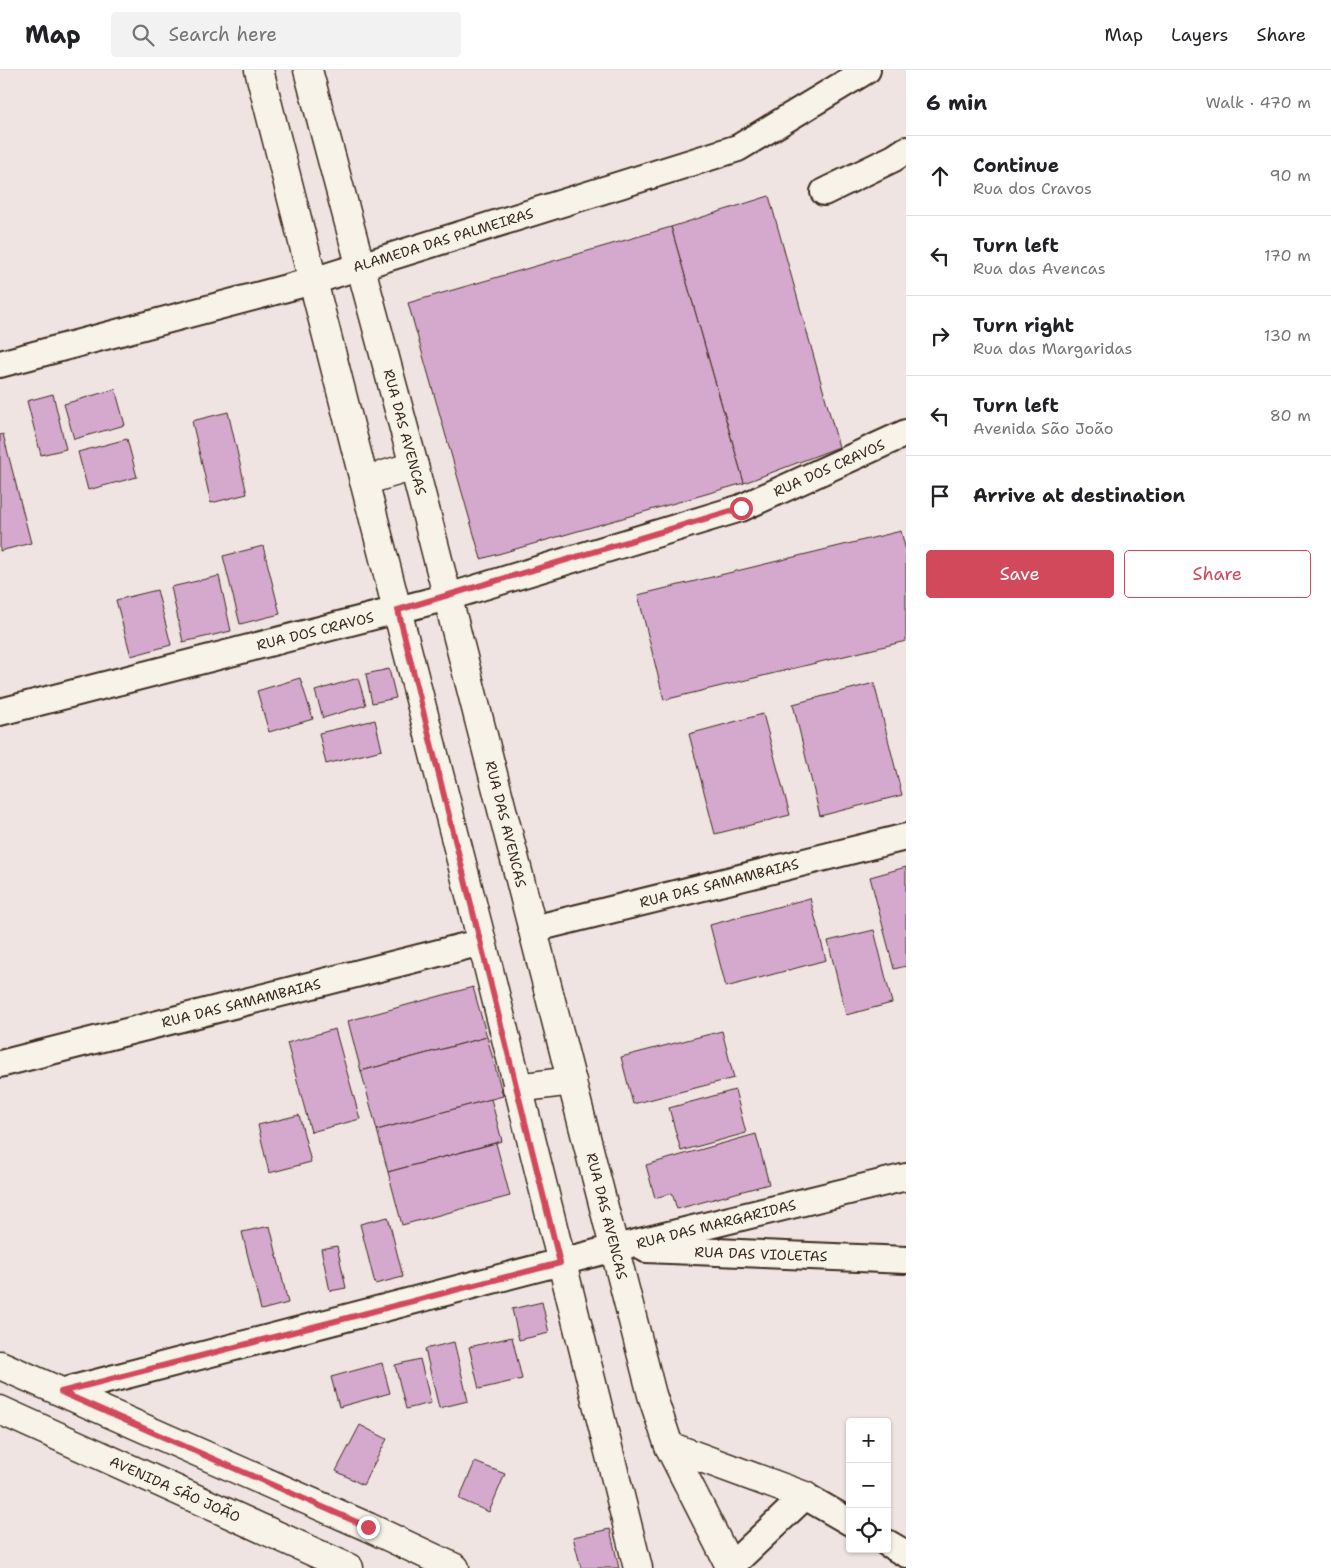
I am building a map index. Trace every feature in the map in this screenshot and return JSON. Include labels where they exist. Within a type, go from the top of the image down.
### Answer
[{"type":"street","points":[[259,70],[482,942],[560,1263],[638,1568]]},
{"type":"street","name":"RUA DAS AVENCAS","points":[[308,70],[414,466],[652,1395],[669,1446],[729,1568]]},
{"type":"street","name":"ALAMEDA DAS PALMEIRAS","points":[[0,364],[313,282],[738,148],[867,70]]},
{"type":"street","points":[[824,192],[894,158],[906,150]]},
{"type":"street","name":"RUA DOS CRAVOS","points":[[0,712],[448,597],[741,508],[906,433]]},
{"type":"street","points":[[364,481],[414,466]]},
{"type":"street","name":"RUA DAS SAMAMBAIAS","points":[[533,929],[906,837]]},
{"type":"street","name":"RUA DAS SAMAMBAIAS","points":[[0,1064],[482,942]]},
{"type":"street","points":[[517,1088],[572,1081]]},
{"type":"street","name":"RUA DAS MARGARIDAS","points":[[61,1392],[615,1248],[906,1177]]},
{"type":"street","name":"RUA DAS VIOLETAS","points":[[615,1248],[906,1260]]},
{"type":"street","points":[[0,1364],[368,1527],[455,1568]]},
{"type":"street","name":"AVENIDA SÃO JOÃO","points":[[0,1410],[349,1568]]},
{"type":"street","points":[[669,1446],[805,1496],[846,1520]]},
{"type":"street","points":[[729,1568],[805,1496]]},
{"type":"street","points":[[891,1545],[906,1554]]},
{"type":"building","points":[[769,196],[839,447],[744,483],[671,227]]},
{"type":"building","points":[[671,227],[744,483],[481,559],[408,303]]},
{"type":"building","points":[[115,389],[125,425],[74,439],[64,404]]},
{"type":"building","points":[[53,394],[66,449],[41,455],[27,401]]},
{"type":"building","points":[[228,412],[247,494],[211,503],[192,421]]},
{"type":"building","points":[[3,434],[31,543],[0,551],[0,435]]},
{"type":"building","points":[[127,439],[137,477],[88,490],[78,452]]},
{"type":"building","points":[[901,531],[906,551],[906,641],[664,700],[638,595]]},
{"type":"building","points":[[263,546],[280,614],[240,624],[223,556]]},
{"type":"building","points":[[219,576],[231,631],[183,642],[171,587]]},
{"type":"building","points":[[157,590],[171,645],[131,656],[116,600]]},
{"type":"building","points":[[389,669],[396,698],[372,703],[366,674]]},
{"type":"building","points":[[300,678],[313,719],[269,732],[257,691]]},
{"type":"building","points":[[358,678],[366,705],[323,718],[315,691]]},
{"type":"building","points":[[874,683],[902,795],[820,816],[793,704]]},
{"type":"building","points":[[763,714],[790,815],[715,834],[689,734]]},
{"type":"building","points":[[375,720],[382,750],[326,764],[319,733]]},
{"type":"building","points":[[906,867],[906,966],[894,969],[870,877]]},
{"type":"building","points":[[810,898],[826,960],[726,987],[710,925]]},
{"type":"building","points":[[874,930],[892,1003],[846,1015],[828,941]]},
{"type":"building","points":[[473,987],[487,1037],[361,1071],[348,1021]]},
{"type":"building","points":[[335,1029],[360,1119],[311,1132],[287,1043]]},
{"type":"building","points":[[722,1031],[734,1078],[633,1104],[621,1057]]},
{"type":"building","points":[[487,1037],[503,1096],[377,1130],[361,1071]]},
{"type":"building","points":[[735,1090],[746,1133],[681,1151],[669,1108]]},
{"type":"building","points":[[491,1099],[502,1141],[388,1172],[377,1130]]},
{"type":"building","points":[[299,1115],[311,1162],[269,1173],[258,1125]]},
{"type":"building","points":[[756,1134],[769,1184],[677,1209],[672,1193],[655,1198],[646,1165]]},
{"type":"building","points":[[496,1143],[510,1196],[402,1225],[388,1172]]},
{"type":"building","points":[[388,1217],[403,1277],[375,1284],[360,1224]]},
{"type":"building","points":[[270,1226],[288,1303],[261,1310],[242,1232]]},
{"type":"building","points":[[337,1246],[346,1288],[330,1291],[321,1249]]},
{"type":"building","points":[[542,1302],[549,1333],[519,1340],[512,1309]]},
{"type":"building","points":[[512,1337],[522,1379],[479,1389],[469,1347]]},
{"type":"building","points":[[454,1342],[468,1401],[439,1408],[425,1349]]},
{"type":"building","points":[[420,1359],[431,1403],[406,1409],[395,1365]]},
{"type":"building","points":[[382,1363],[390,1393],[339,1407],[331,1377]]},
{"type":"building","points":[[360,1425],[387,1439],[363,1485],[336,1471]]},
{"type":"building","points":[[475,1462],[505,1474],[489,1512],[459,1499]]},
{"type":"building","points":[[610,1529],[619,1568],[581,1568],[573,1537]]},
{"type":"route","points":[[368,1527],[61,1392],[560,1263],[482,942],[398,610],[448,597],[741,508]]}]
